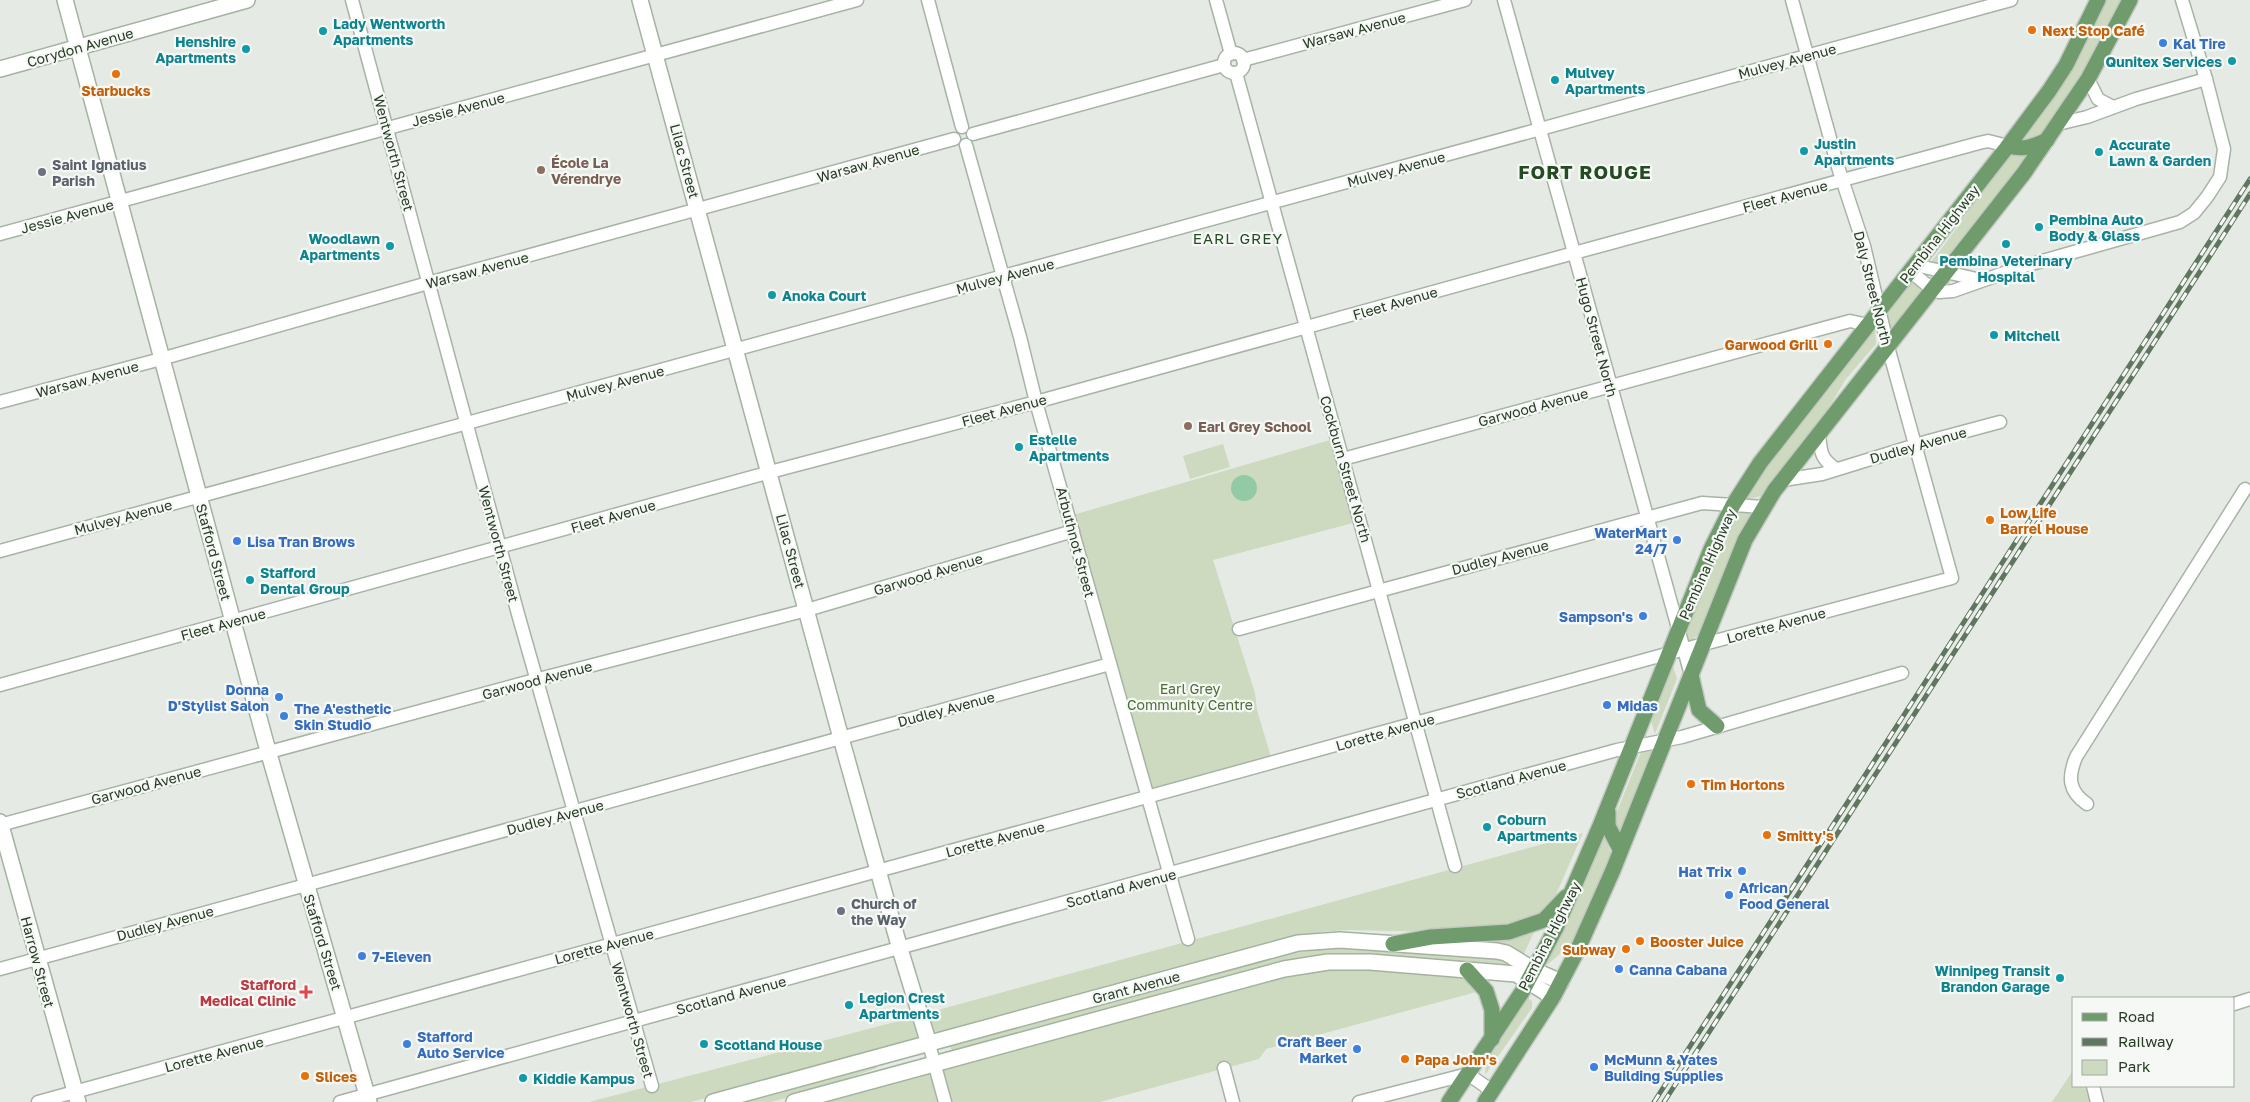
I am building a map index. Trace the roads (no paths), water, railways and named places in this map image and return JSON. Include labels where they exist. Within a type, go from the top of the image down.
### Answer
[{"type":"main road","name":"Pembina Highway","points":[[1449,1102],[1492,1039],[1531,976],[1574,889],[1632,746],[1677,652],[1678,630],[1711,549],[1733,505],[1770,451],[2008,146],[2062,71],[2098,0]]},
{"type":"main road","name":"Pembina Highway","points":[[1489,1096],[1553,997],[1596,910],[1745,540],[1764,508],[1784,480],[2048,140],[2088,79],[2130,0]]},
{"type":"main road","points":[[2008,146],[2022,149],[2033,147],[2048,140]]},
{"type":"main road","points":[[1691,675],[1699,710],[1717,726]]},
{"type":"main road","points":[[1608,802],[1608,826],[1620,849]]},
{"type":"main road","points":[[1393,944],[1431,937],[1509,932],[1544,920],[1574,889]]},
{"type":"main road","points":[[1467,970],[1486,991],[1492,1010],[1492,1039]]},
{"type":"street","name":"Stafford Street","points":[[65,0],[268,752],[368,1098]]},
{"type":"street","name":"Corydon Avenue","points":[[0,69],[247,0]]},
{"type":"street","name":"Wentworth Street","points":[[352,0],[518,614],[652,1086]]},
{"type":"street","name":"Lilac Street","points":[[640,0],[841,738],[900,949],[946,1102]]},
{"type":"street","name":"Jessie Avenue","points":[[0,234],[857,0]]},
{"type":"street","points":[[928,0],[962,127]]},
{"type":"street","points":[[1216,0],[1231,54]]},
{"type":"street","name":"Warsaw Avenue","points":[[1243,60],[1465,0]]},
{"type":"street","name":"Hugo Street North","points":[[1504,0],[1678,630]]},
{"type":"street","name":"Daly Street North","points":[[1792,0],[1843,181],[1864,246],[1888,347],[1952,578]]},
{"type":"street","name":"Mulvey Avenue","points":[[0,551],[2011,0]]},
{"type":"street","points":[[1913,268],[1932,289],[1939,292],[1952,291],[1981,280],[2180,222],[2194,212],[2220,177],[2224,149],[2206,79],[2182,0]]},
{"type":"street","points":[[1231,54],[1240,56],[1243,60],[1241,69],[1236,72],[1227,71],[1224,66],[1226,57],[1231,54]]},
{"type":"street","points":[[973,134],[1224,66]]},
{"type":"street","name":"Cockburn Street North","points":[[1236,72],[1455,866]]},
{"type":"street","points":[[2088,79],[2095,96],[2100,101],[2113,107]]},
{"type":"street","points":[[2058,124],[2136,98],[2206,79]]},
{"type":"street","points":[[962,127],[970,129],[973,134],[971,142],[966,145],[960,145],[954,139],[955,133],[962,127]]},
{"type":"street","name":"Warsaw Avenue","points":[[0,402],[954,139]]},
{"type":"street","name":"Fleet Avenue","points":[[0,685],[770,472],[1036,402],[1988,141],[2008,146]]},
{"type":"street","name":"Arbuthnot Street","points":[[966,145],[1036,402],[1188,939]]},
{"type":"street","points":[[1913,268],[1945,272],[1981,280]]},
{"type":"street","name":"Garwood Avenue","points":[[1343,459],[1850,321],[1868,325]]},
{"type":"street","name":"Dudley Avenue","points":[[1784,480],[1804,478],[1914,445],[2000,422]]},
{"type":"street","points":[[1819,434],[1825,461],[1836,468]]},
{"type":"street","points":[[2087,804],[2080,799],[2070,784],[2071,770],[2076,757],[2245,489]]},
{"type":"street","name":"Dudley Avenue","points":[[1239,629],[1702,503],[1764,508]]},
{"type":"street","name":"Garwood Avenue","points":[[0,824],[807,610],[1073,531]]},
{"type":"street","name":"Lorette Avenue","points":[[38,1102],[76,1097],[345,1018],[612,944],[1952,578]]},
{"type":"street","points":[[1677,652],[1691,675]]},
{"type":"street","name":"Dudley Avenue","points":[[0,969],[1110,664]]},
{"type":"street","name":"Scotland Avenue","points":[[340,1102],[368,1098],[634,1022],[1632,746],[1665,741],[1902,673]]},
{"type":"street","name":"Harrow Street","points":[[0,824],[76,1097]]},
{"type":"street","name":"Grant Avenue","points":[[713,1102],[1298,943],[1340,940],[1497,951],[1512,956],[1553,997]]},
{"type":"street","name":"Grant Avenue","points":[[794,1102],[1284,969],[1328,962],[1370,962],[1516,974],[1561,982]]},
{"type":"street","points":[[2235,1004],[2250,1000]]},
{"type":"street","points":[[1224,1068],[1233,1102]]},
{"type":"street","points":[[1359,1102],[1468,1074],[1489,1096]]},
{"type":"street","points":[[2093,1087],[2098,1102]]},
{"type":"railway","points":[[1654,1102],[2250,179]]},
{"type":"railway","points":[[1664,1102],[2250,194]]},
{"type":"place","name":"Next Stop Café","points":[[2032,30]]},
{"type":"place","name":"Lady Wentworth Apartments","points":[[323,31]]},
{"type":"place","name":"Kal Tire","points":[[2163,43]]},
{"type":"place","name":"Henshire Apartments","points":[[246,49]]},
{"type":"place","name":"Qunitex Services","points":[[2232,61]]},
{"type":"place","name":"Starbucks","points":[[116,74]]},
{"type":"place","name":"Mulvey Apartments","points":[[1555,80]]},
{"type":"place","name":"Justin Apartments","points":[[1804,151]]},
{"type":"place","name":"Accurate Lawn & Garden","points":[[2099,152]]},
{"type":"place","name":"École La Vérendrye","points":[[541,170]]},
{"type":"place","name":"Saint Ignatius Parish","points":[[42,172]]},
{"type":"place","name":"Pembina Auto Body & Glass","points":[[2039,227]]},
{"type":"place","name":"Pembina Veterinary Hospital","points":[[2006,244]]},
{"type":"place","name":"Woodlawn Apartments","points":[[390,246]]},
{"type":"place","name":"Anoka Court","points":[[772,295]]},
{"type":"place","name":"Mitchell","points":[[1994,335]]},
{"type":"place","name":"Garwood Grill","points":[[1828,344]]},
{"type":"place","name":"Earl Grey School","points":[[1188,426]]},
{"type":"place","name":"Estelle Apartments","points":[[1019,447]]},
{"type":"place","name":"Low Life Barrel House","points":[[1990,520]]},
{"type":"place","name":"WaterMart 24/7","points":[[1677,540]]},
{"type":"place","name":"Lisa Tran Brows","points":[[237,541]]},
{"type":"place","name":"Stafford Dental Group","points":[[250,580]]},
{"type":"place","name":"Sampson's","points":[[1643,616]]},
{"type":"place","name":"Donna D'Stylist Salon","points":[[279,697]]},
{"type":"place","name":"Midas","points":[[1607,705]]},
{"type":"place","name":"The A'esthetic Skin Studio","points":[[284,716]]},
{"type":"place","name":"Tim Hortons","points":[[1691,784]]},
{"type":"place","name":"Coburn Apartments","points":[[1487,827]]},
{"type":"place","name":"Smitty's","points":[[1767,835]]},
{"type":"place","name":"Hat Trix","points":[[1742,871]]},
{"type":"place","name":"African Food General","points":[[1729,895]]},
{"type":"place","name":"Church of the Way","points":[[841,911]]},
{"type":"place","name":"Booster Juice","points":[[1640,941]]},
{"type":"place","name":"Subway","points":[[1626,949]]},
{"type":"place","name":"7-Eleven","points":[[362,956]]},
{"type":"place","name":"Canna Cabana","points":[[1619,969]]},
{"type":"place","name":"Winnipeg Transit Brandon Garage","points":[[2060,978]]},
{"type":"place","name":"Stafford Medical Clinic","points":[[306,992]]},
{"type":"place","name":"Legion Crest Apartments","points":[[849,1005]]},
{"type":"place","name":"Stafford Auto Service","points":[[407,1044]]},
{"type":"place","name":"Scotland House","points":[[704,1044]]},
{"type":"place","name":"Craft Beer Market","points":[[1357,1049]]},
{"type":"place","name":"Papa John's","points":[[1405,1059]]},
{"type":"place","name":"McMunn & Yates Building Supplies","points":[[1594,1067]]},
{"type":"place","name":"Slices","points":[[305,1076]]},
{"type":"place","name":"Kiddie Kampus","points":[[523,1078]]},
{"type":"district","name":"FORT ROUGE","points":[[1585,171]]},
{"type":"district","name":"EARL GREY","points":[[1238,238]]},
{"type":"park label","name":"Earl Grey Community Centre","points":[[1190,696]]}]
